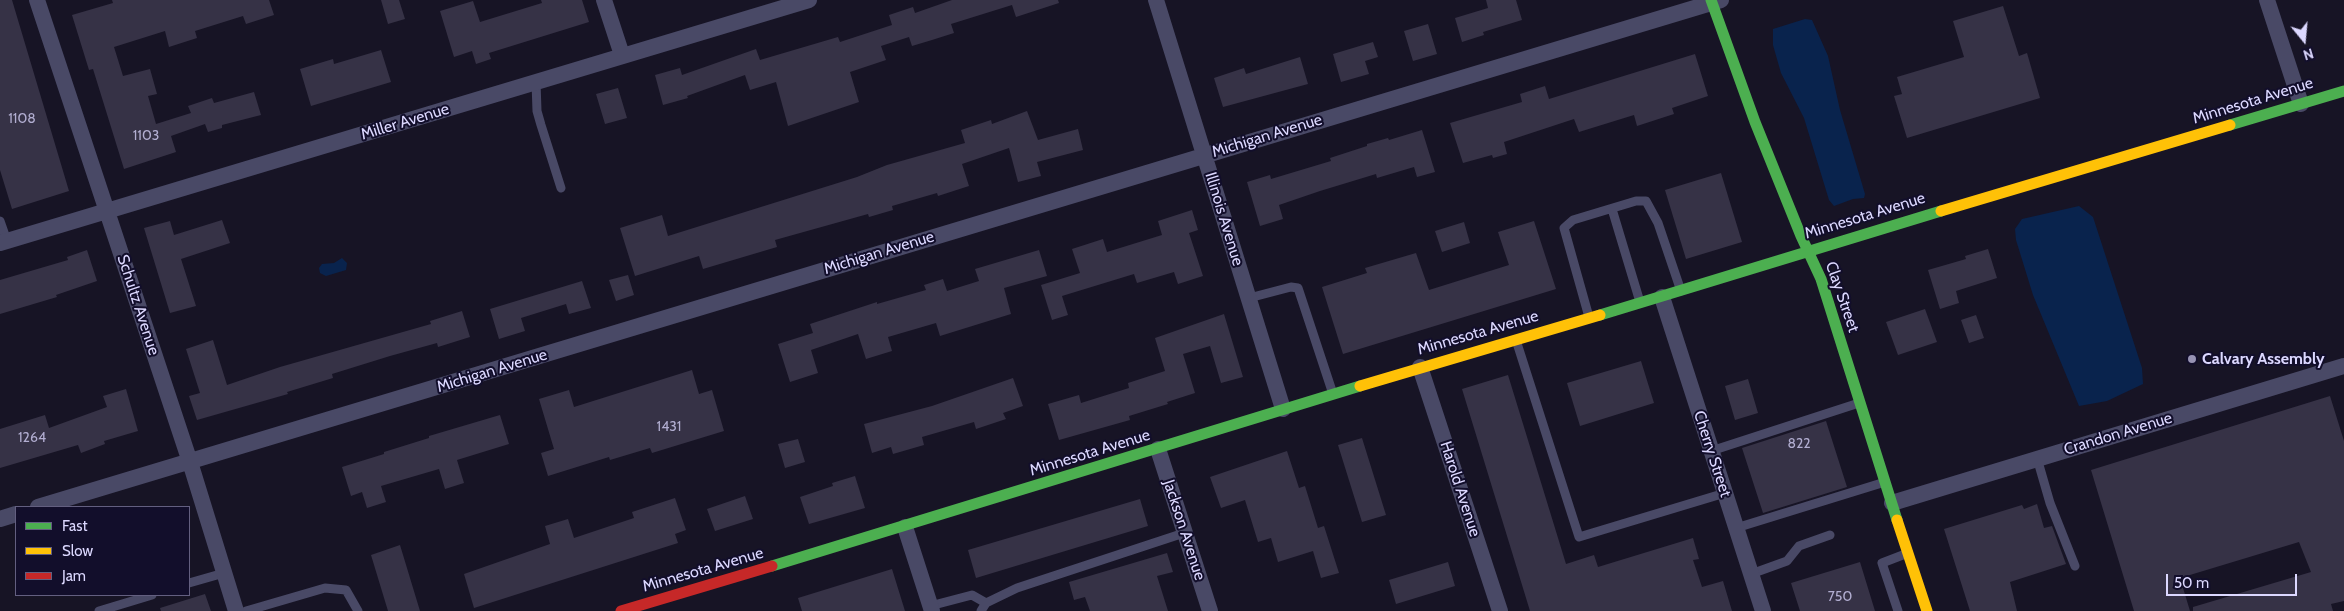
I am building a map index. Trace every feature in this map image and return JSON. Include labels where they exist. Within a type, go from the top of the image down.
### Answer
[{"type":"street","name":"Schultz Avenue","points":[[37,0],[190,462],[236,611]]},
{"type":"street","points":[[604,0],[622,56]]},
{"type":"street","name":"Miller Avenue","points":[[3,242],[809,0]]},
{"type":"street","name":"Illinois Avenue","points":[[1156,0],[1283,409]]},
{"type":"street","points":[[2267,0],[2301,104]]},
{"type":"street","name":"Michigan Avenue","points":[[41,506],[1715,1]]},
{"type":"street","name":"Clay Street","points":[[1715,1],[1755,122],[1821,279],[1859,403],[1927,611]]},
{"type":"street","name":"Minnesota Avenue","points":[[621,611],[905,527],[1420,367],[1662,297],[1808,250],[2344,91]]},
{"type":"street","name":"Cherry Street","points":[[1662,297],[1763,611]]},
{"type":"street","name":"Crandon Avenue","points":[[1892,502],[2344,366]]},
{"type":"street","name":"Harold Avenue","points":[[1420,367],[1500,611]]},
{"type":"street","name":"Jackson Avenue","points":[[1158,449],[1210,611]]},
{"type":"street","points":[[0,519],[15,514]]},
{"type":"street","points":[[905,527],[931,608]]},
{"type":"lane","points":[[536,82],[537,111],[561,188]]},
{"type":"lane","points":[[1589,318],[1564,228],[1573,220],[1612,208],[1636,201],[1646,201],[1658,222],[1681,291]]},
{"type":"lane","points":[[1612,208],[1640,303]]},
{"type":"lane","points":[[0,221],[3,242]]},
{"type":"lane","points":[[1249,298],[1291,287],[1298,288],[1333,394]]},
{"type":"lane","points":[[1516,339],[1580,537],[1725,493]]},
{"type":"lane","points":[[1711,451],[1859,403]]},
{"type":"lane","points":[[2037,458],[2050,503],[2075,566]]},
{"type":"lane","points":[[1736,528],[1885,482]]},
{"type":"lane","points":[[980,611],[986,603],[1017,588],[1184,533]]},
{"type":"lane","points":[[1751,574],[1787,561],[1799,546],[1830,535]]},
{"type":"lane","points":[[1898,611],[1882,563],[1909,553]]},
{"type":"lane","points":[[190,583],[224,572]]},
{"type":"lane","points":[[246,611],[325,588],[346,590],[358,611]]},
{"type":"lane","points":[[931,608],[972,595],[986,603]]},
{"type":"lane","points":[[99,611],[149,596]]},
{"type":"water","points":[[1805,19],[1812,20],[1828,56],[1840,110],[1865,194],[1864,198],[1853,199],[1834,206],[1829,200],[1804,118],[1781,73],[1773,45],[1773,29]]},
{"type":"water","points":[[2079,206],[2093,217],[2142,368],[2143,384],[2107,401],[2079,406],[2033,295],[2016,240],[2015,229],[2022,219]]},
{"type":"water","points":[[342,258],[347,263],[346,270],[326,276],[320,273],[319,268],[322,264],[334,263]]},
{"type":"building","points":[[0,0],[12,0],[69,191],[12,209],[0,170]]},
{"type":"building","points":[[112,0],[269,0],[274,15],[246,24],[243,16],[195,31],[197,38],[169,47],[165,31],[114,47],[123,76],[150,69],[157,94],[148,96],[156,124],[191,113],[188,106],[212,98],[214,103],[254,92],[261,115],[222,125],[222,128],[208,132],[205,124],[171,136],[176,152],[124,169],[93,69],[89,70],[72,15],[113,3]]},
{"type":"building","points":[[381,0],[399,0],[405,19],[388,24]]},
{"type":"building","points":[[541,0],[582,0],[589,22],[489,53],[491,59],[476,64],[472,51],[454,57],[440,11],[473,1],[480,22],[542,3]]},
{"type":"building","points":[[952,0],[1058,0],[1059,3],[1016,17],[1012,5],[951,24],[954,33],[932,40],[912,46],[909,37],[881,46],[886,60],[850,72],[859,102],[788,126],[776,82],[750,90],[745,75],[687,96],[688,98],[663,105],[655,75],[680,68],[682,75],[756,49],[760,60],[838,37],[840,42],[892,25],[889,15],[913,7],[915,13]]},
{"type":"building","points":[[1486,0],[1516,0],[1522,20],[1483,32],[1484,35],[1462,42],[1455,18],[1488,8]]},
{"type":"building","points":[[2003,6],[2019,56],[2027,53],[2040,98],[1907,138],[1894,96],[1902,94],[1897,77],[1964,57],[1953,21]]},
{"type":"building","points":[[1428,24],[1437,54],[1413,61],[1404,31]]},
{"type":"building","points":[[1373,42],[1378,57],[1365,61],[1369,74],[1341,82],[1333,54]]},
{"type":"building","points":[[381,50],[391,82],[311,106],[300,69],[333,59],[334,64]]},
{"type":"building","points":[[1695,54],[1708,96],[1672,108],[1674,114],[1637,126],[1634,115],[1579,132],[1574,119],[1504,142],[1507,154],[1493,158],[1492,155],[1463,163],[1450,123],[1522,102],[1520,94],[1545,86],[1549,99]]},
{"type":"building","points":[[1300,57],[1308,84],[1223,107],[1214,78],[1244,68],[1246,74]]},
{"type":"building","points":[[618,88],[627,118],[605,124],[596,94]]},
{"type":"building","points":[[1027,111],[1038,140],[1078,129],[1083,150],[1037,162],[1041,176],[1018,182],[1009,148],[962,164],[969,186],[938,196],[937,193],[892,206],[893,210],[869,217],[868,214],[775,240],[777,247],[703,269],[699,256],[635,276],[620,228],[662,215],[668,236],[857,177],[887,165],[965,143],[961,130],[991,120],[992,124]]},
{"type":"building","points":[[1422,130],[1435,172],[1417,177],[1414,167],[1377,178],[1376,174],[1320,191],[1279,205],[1283,219],[1260,226],[1247,182],[1270,175],[1271,179],[1331,161],[1330,158],[1367,146],[1367,144],[1388,138],[1389,140]]},
{"type":"building","points":[[1721,173],[1742,242],[1686,259],[1665,190]]},
{"type":"building","points":[[1192,210],[1198,230],[1189,233],[1203,276],[1178,284],[1174,272],[1137,283],[1134,274],[1062,296],[1068,315],[1052,320],[1041,285],[1080,273],[1072,249],[1103,239],[1107,252],[1162,235],[1158,221]]},
{"type":"building","points":[[222,220],[230,243],[181,259],[196,306],[170,313],[144,228],[170,221],[174,235]]},
{"type":"building","points":[[1534,221],[1556,289],[1343,354],[1322,287],[1367,273],[1365,268],[1416,253],[1429,290],[1509,265],[1498,232]]},
{"type":"building","points":[[1464,222],[1470,243],[1442,252],[1435,231]]},
{"type":"building","points":[[1988,249],[1997,278],[1956,291],[1959,303],[1940,309],[1928,270],[1966,259],[1965,256]]},
{"type":"building","points":[[87,250],[97,281],[56,295],[57,297],[0,314],[0,280],[68,260],[67,257]]},
{"type":"building","points":[[1039,250],[1047,276],[1004,288],[1011,314],[940,336],[936,323],[888,337],[892,351],[866,359],[858,334],[811,350],[818,373],[790,382],[778,344],[813,333],[810,324],[877,302],[877,304],[926,290],[924,285],[943,279],[947,291],[979,281],[975,269]]},
{"type":"building","points":[[628,275],[634,295],[616,301],[609,280]]},
{"type":"building","points":[[582,281],[591,308],[569,314],[566,304],[521,318],[525,331],[499,339],[490,309]]},
{"type":"building","points":[[1925,309],[1937,342],[1898,355],[1886,322]]},
{"type":"building","points":[[462,311],[470,337],[438,347],[437,343],[390,356],[332,374],[333,378],[287,392],[288,394],[197,420],[189,396],[200,393],[186,349],[213,340],[227,385],[280,367],[431,324],[430,321]]},
{"type":"building","points":[[1224,314],[1243,377],[1221,383],[1210,346],[1183,354],[1195,393],[1167,402],[1168,404],[1129,416],[1130,420],[1059,440],[1048,404],[1079,395],[1081,403],[1129,388],[1128,383],[1165,371],[1155,338]]},
{"type":"building","points":[[1976,315],[1984,338],[1969,343],[1961,320]]},
{"type":"building","points":[[1641,361],[1654,403],[1580,426],[1567,383]]},
{"type":"building","points":[[692,370],[699,394],[712,390],[724,431],[652,453],[650,448],[610,460],[609,457],[548,476],[541,453],[554,449],[539,399],[569,390],[574,407]]},
{"type":"building","points":[[1508,375],[1566,564],[1594,555],[1598,567],[1693,538],[1699,559],[1693,560],[1702,587],[1723,581],[1732,611],[1530,611],[1462,389]]},
{"type":"building","points":[[1013,378],[1023,406],[1003,413],[1006,419],[976,429],[974,422],[922,437],[924,445],[893,454],[891,447],[872,453],[864,424],[932,406]]},
{"type":"building","points":[[1748,379],[1758,413],[1735,420],[1725,386]]},
{"type":"building","points":[[126,389],[138,431],[104,441],[105,444],[81,453],[78,445],[0,468],[0,429],[45,415],[49,428],[107,407],[103,396]]},
{"type":"building","points":[[2330,396],[2344,441],[2344,601],[2331,604],[2333,611],[2193,611],[2193,607],[2311,572],[2299,542],[2180,578],[2190,611],[2134,611],[2091,470]]},
{"type":"building","points":[[500,415],[509,444],[457,460],[464,483],[445,489],[439,469],[381,486],[386,502],[367,508],[362,492],[351,496],[342,467],[429,438],[429,436]]},
{"type":"building","points":[[1826,421],[1847,487],[1763,513],[1742,448]]},
{"type":"building","points":[[1362,438],[1386,515],[1362,522],[1338,445]]},
{"type":"building","points":[[798,439],[805,462],[785,468],[778,444]]},
{"type":"building","points":[[1287,451],[1299,488],[1305,486],[1318,528],[1324,526],[1339,573],[1321,578],[1313,551],[1278,562],[1271,538],[1258,542],[1245,500],[1221,508],[1210,477]]},
{"type":"building","points":[[855,476],[865,508],[809,524],[800,497],[833,486],[832,483]]},
{"type":"building","points":[[745,496],[753,519],[715,531],[707,509]]},
{"type":"building","points":[[675,498],[686,530],[675,534],[678,543],[474,608],[464,574],[550,544],[545,526],[568,519],[574,538],[634,518],[632,512]]},
{"type":"building","points":[[1140,499],[1148,526],[976,578],[968,550]]},
{"type":"building","points":[[2037,504],[2044,528],[2052,526],[2066,564],[2010,582],[2017,611],[1970,611],[1944,529],[2022,505],[2024,509]]},
{"type":"building","points":[[400,545],[420,611],[388,611],[371,555]]},
{"type":"building","points":[[1167,553],[1173,572],[1157,576],[1168,611],[1090,611],[1085,597],[1074,600],[1069,582]]},
{"type":"building","points":[[1448,562],[1455,586],[1396,604],[1389,580]]},
{"type":"building","points":[[1860,562],[1875,611],[1800,611],[1791,583]]},
{"type":"building","points":[[892,569],[905,611],[802,611],[798,598]]},
{"type":"building","points":[[205,594],[211,611],[161,611],[160,608]]},
{"type":"traffic: fast","points":[[1711,0],[1755,122],[1801,236],[1821,279],[1897,520]]},
{"type":"traffic: fast","points":[[2230,125],[2344,91]]},
{"type":"traffic: fast","points":[[1600,315],[1941,211]]},
{"type":"traffic: fast","points":[[772,566],[1360,386]]},
{"type":"traffic: slow","points":[[1941,211],[2230,125]]},
{"type":"traffic: slow","points":[[1360,386],[1600,315]]},
{"type":"traffic: slow","points":[[1897,520],[1927,611]]},
{"type":"traffic: jam","points":[[621,611],[772,566]]},
{"type":"place","name":"Calvary Assembly","points":[[2192,359]]}]
